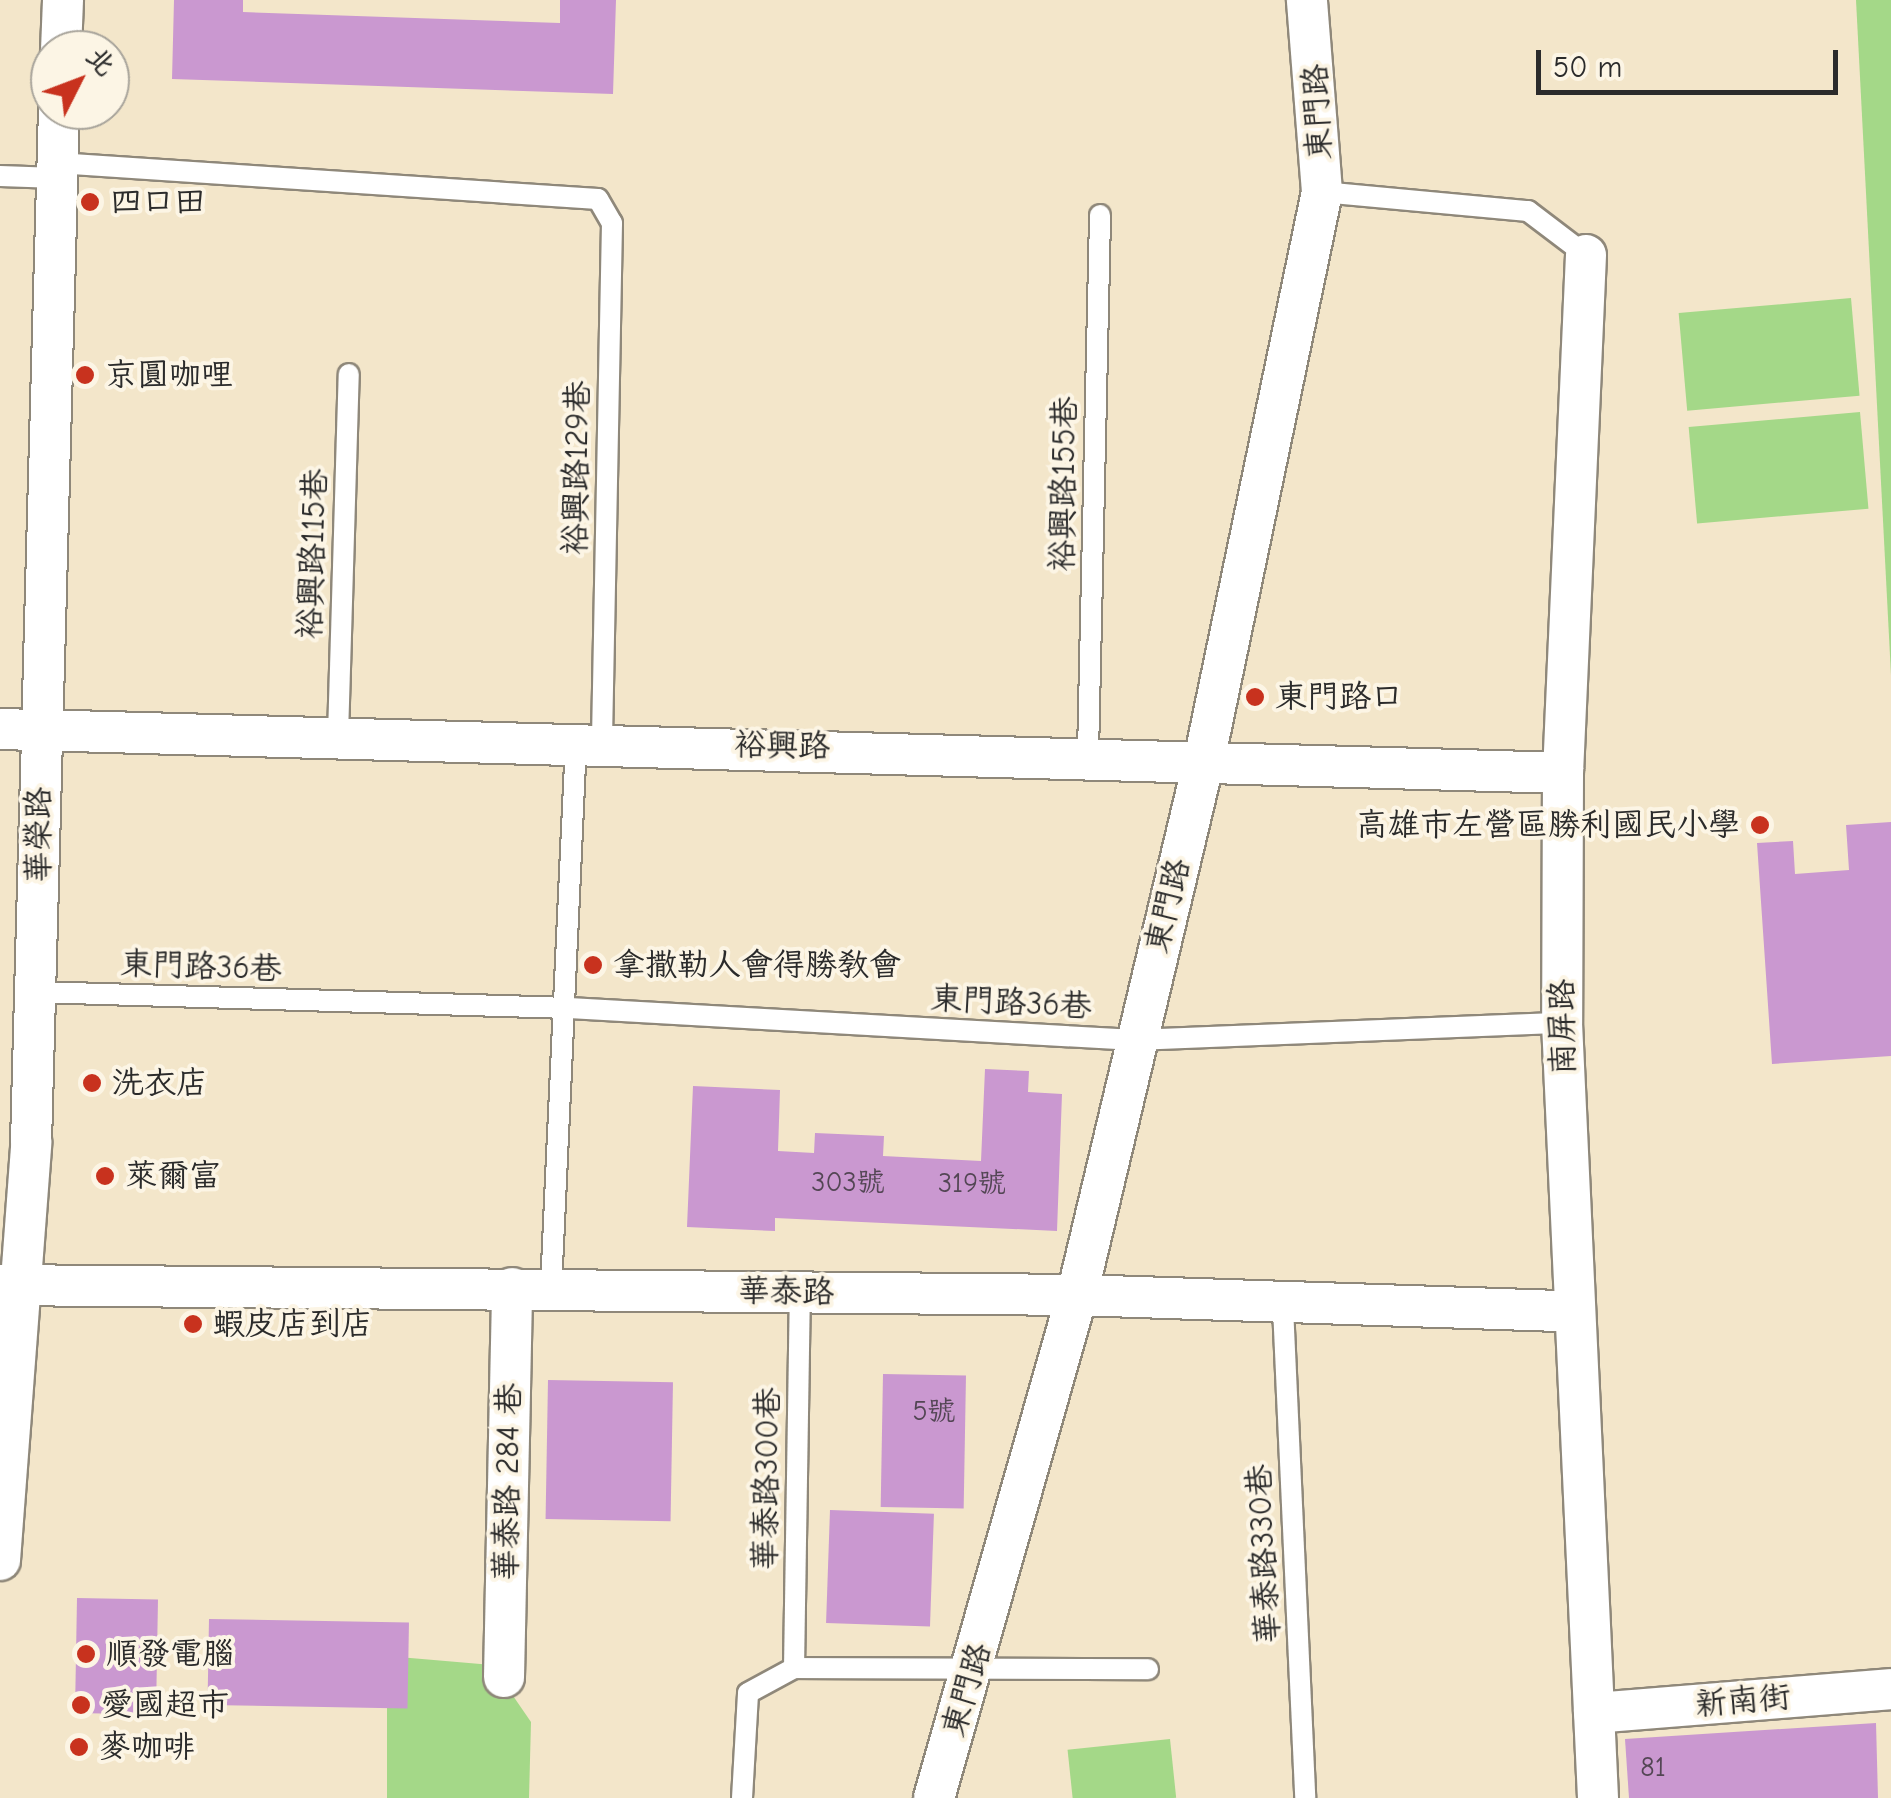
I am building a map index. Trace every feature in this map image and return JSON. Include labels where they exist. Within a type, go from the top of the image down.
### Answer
[{"type":"street","points":[[62,30],[63,0]]},
{"type":"street","name":"東門路","points":[[934,1798],[976,1665],[1078,1296],[1135,1040],[1205,756],[1322,192],[1307,0]]},
{"type":"street","name":"華榮路","points":[[0,1560],[10,1286],[36,992],[19,729],[58,130]]},
{"type":"street","name":"南屏路","points":[[1586,255],[1563,773],[1562,1023],[1572,1311],[1598,1798]]},
{"type":"street","name":"裕興路","points":[[19,729],[1205,756],[1563,773]]},
{"type":"street","name":"華泰路","points":[[10,1286],[1078,1296],[1283,1307],[1572,1311]]},
{"type":"street","name":"華泰路 284 巷","points":[[504,1677],[531,1288]]},
{"type":"street","name":"新南街","points":[[1594,1713],[1891,1689]]},
{"type":"lane","points":[[0,176],[57,170]]},
{"type":"lane","name":"裕興路129巷","points":[[57,170],[598,199],[612,222],[589,742],[570,1008],[531,1288]]},
{"type":"lane","points":[[1322,192],[1528,211],[1586,255]]},
{"type":"lane","name":"裕興路155巷","points":[[1088,754],[1100,215]]},
{"type":"lane","name":"裕興路115巷","points":[[338,736],[349,374]]},
{"type":"lane","name":"東門路36巷","points":[[36,992],[570,1008],[1135,1040],[1562,1023]]},
{"type":"lane","name":"華泰路300巷","points":[[794,1668],[800,1292]]},
{"type":"lane","name":"華泰路330巷","points":[[1283,1307],[1305,1798]]},
{"type":"lane","points":[[742,1798],[748,1693],[794,1668],[976,1665],[1148,1669]]},
{"type":"green space","points":[[1856,0],[1891,0],[1891,675]]},
{"type":"green space","points":[[1851,298],[1860,396],[1687,411],[1679,313]]},
{"type":"green space","points":[[1860,412],[1868,509],[1697,524],[1689,427]]},
{"type":"green space","points":[[387,1656],[492,1665],[531,1722],[529,1798],[387,1798]]},
{"type":"green space","points":[[1170,1739],[1176,1798],[1073,1798],[1068,1750]]},
{"type":"building","points":[[174,0],[243,0],[243,12],[560,23],[560,0],[616,0],[613,94],[172,79]]},
{"type":"building","points":[[1891,822],[1891,1056],[1772,1064],[1757,843],[1793,841],[1795,874],[1849,870],[1846,825]]},
{"type":"building","points":[[985,1069],[1029,1071],[1028,1092],[1062,1094],[1057,1231],[775,1218],[775,1231],[687,1227],[693,1086],[780,1090],[778,1151],[814,1153],[815,1133],[884,1136],[883,1156],[981,1161]]},
{"type":"building","points":[[883,1374],[966,1375],[964,1508],[881,1507]]},
{"type":"building","points":[[548,1380],[673,1382],[671,1521],[546,1519]]},
{"type":"building","points":[[830,1510],[934,1514],[930,1627],[826,1623]]},
{"type":"building","points":[[77,1598],[158,1599],[156,1714],[75,1713]]},
{"type":"building","points":[[209,1619],[409,1622],[407,1708],[207,1705]]},
{"type":"building","points":[[1876,1723],[1878,1798],[1629,1798],[1625,1739]]},
{"type":"place","name":"四口田","points":[[90,202]]},
{"type":"place","name":"京圓咖哩","points":[[85,375]]},
{"type":"place","name":"東門路口","points":[[1255,697]]},
{"type":"place","name":"高雄市左營區勝利國民小學","points":[[1760,825]]},
{"type":"place","name":"拿撒勒人會得勝教會","points":[[593,965]]},
{"type":"place","name":"洗衣店","points":[[92,1083]]},
{"type":"place","name":"萊爾富","points":[[105,1176]]},
{"type":"place","name":"蝦皮店到店","points":[[193,1324]]},
{"type":"place","name":"順發電腦","points":[[86,1654]]},
{"type":"place","name":"愛國超市","points":[[81,1705]]},
{"type":"place","name":"麥咖啡","points":[[79,1747]]}]
